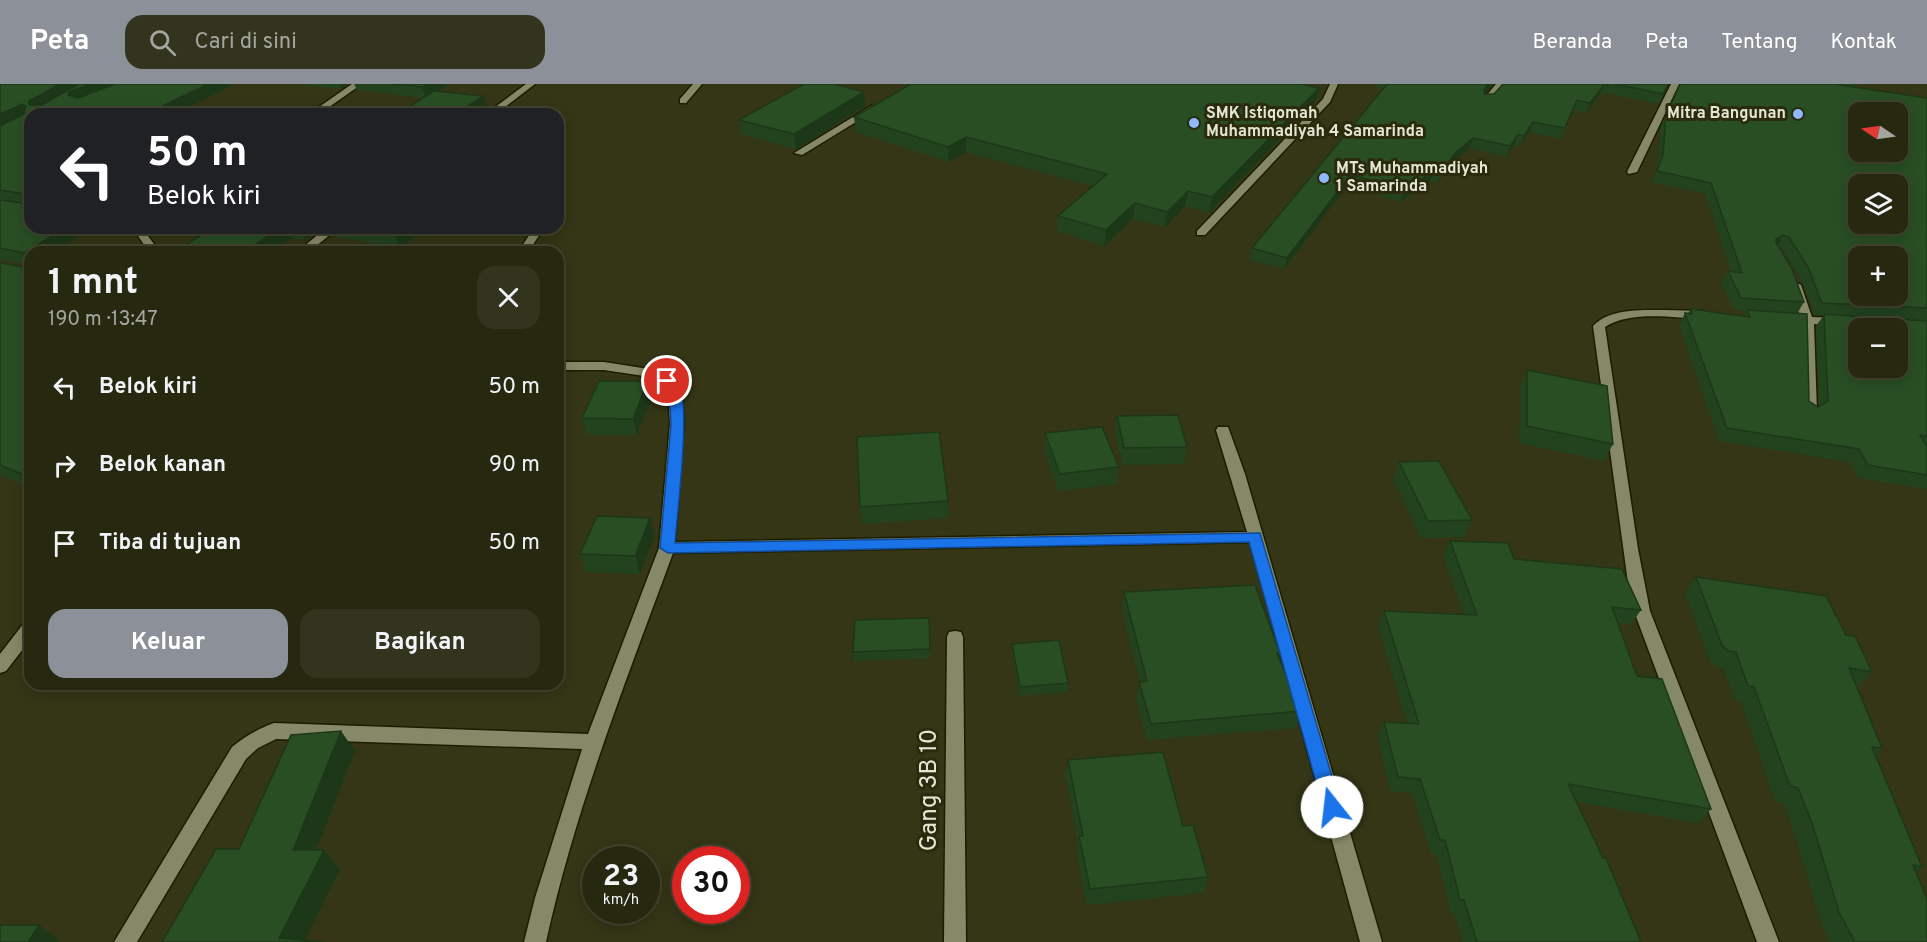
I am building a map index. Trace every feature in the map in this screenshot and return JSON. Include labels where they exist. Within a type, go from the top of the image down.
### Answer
[{"type":"street","points":[[323,108],[358,84]]},
{"type":"street","points":[[498,108],[531,84]]},
{"type":"street","points":[[683,101],[698,84]]},
{"type":"street","points":[[1201,233],[1327,100],[1334,84]]},
{"type":"street","points":[[1486,101],[1500,84]]},
{"type":"street","points":[[1632,172],[1675,84]]},
{"type":"street","points":[[799,153],[884,101]]},
{"type":"street","points":[[310,246],[325,234]]},
{"type":"street","points":[[1787,271],[1808,321],[1810,413]]},
{"type":"street","points":[[1712,315],[1626,315],[1604,321],[1599,326],[1617,443],[1626,531],[1642,611],[1768,942]]},
{"type":"street","points":[[1776,319],[1848,323]]},
{"type":"street","points":[[534,942],[545,898],[594,742],[668,548],[677,424],[675,391],[667,381],[655,374],[603,366],[564,366]]},
{"type":"street","points":[[1223,430],[1239,474],[1371,942]]},
{"type":"street","points":[[668,548],[1255,537]]},
{"type":"street","points":[[0,666],[24,636]]},
{"type":"street","name":"Gang 3B 10","points":[[955,637],[955,942]]},
{"type":"street","points":[[125,942],[238,753],[251,742],[274,731],[594,742]]},
{"type":"building","points":[[0,84],[60,84],[29,101],[29,105],[42,105],[79,84],[90,84],[69,92],[68,95],[78,98],[115,84],[208,84],[158,108],[26,108],[22,104],[0,114]]},
{"type":"building","points":[[392,84],[428,84],[422,87]]},
{"type":"building","points":[[804,84],[835,84],[864,92],[794,134],[739,120]]},
{"type":"building","points":[[911,84],[1302,84],[1319,88],[1212,197],[1188,191],[1167,212],[1135,203],[1106,230],[1058,216],[1107,174],[966,137],[948,147],[854,117]]},
{"type":"building","points":[[1387,84],[1488,84],[1484,94],[1494,94],[1503,84],[1609,84],[1604,85],[1590,103],[1577,100],[1565,128],[1533,122],[1524,136],[1518,135],[1510,146],[1473,138],[1455,153],[1441,173],[1433,171],[1404,191],[1351,174],[1287,258],[1252,248]]},
{"type":"building","points":[[1615,84],[1668,84],[1663,94]]},
{"type":"building","points":[[1680,84],[1834,84],[1927,98],[1927,308],[1885,306],[1908,306],[1908,246],[1848,246],[1848,304],[1822,303],[1808,267],[1789,237],[1783,235],[1776,239],[1776,242],[1792,269],[1804,302],[1741,298],[1728,271],[1742,273],[1711,183],[1657,171],[1663,155],[1666,116]]},
{"type":"building","points":[[434,91],[483,96],[465,108],[407,108]]},
{"type":"building","points":[[24,114],[24,194],[0,190],[0,126]]},
{"type":"building","points":[[0,200],[22,203],[24,201],[24,234],[55,234],[35,246],[24,246],[24,253],[0,248]]},
{"type":"building","points":[[203,234],[272,234],[252,246],[184,246]]},
{"type":"building","points":[[0,263],[24,267],[24,475],[0,465]]},
{"type":"building","points":[[1691,309],[1750,317],[1747,310],[1807,314],[1809,401],[1818,407],[1828,401],[1824,314],[1883,318],[1848,318],[1848,378],[1908,378],[1908,320],[1927,321],[1927,436],[1920,435],[1927,447],[1927,475],[1868,465],[1859,449],[1727,428],[1685,313],[1692,314]]},
{"type":"building","points":[[1527,370],[1607,386],[1613,444],[1527,426]]},
{"type":"building","points":[[599,381],[648,381],[633,419],[582,418]]},
{"type":"building","points":[[1178,415],[1187,447],[1124,448],[1117,416]]},
{"type":"building","points":[[1102,427],[1119,467],[1060,474],[1045,433]]},
{"type":"building","points":[[939,432],[948,501],[860,507],[857,437]]},
{"type":"building","points":[[1439,461],[1472,520],[1428,521],[1399,462]]},
{"type":"building","points":[[597,516],[650,518],[635,556],[580,554]]},
{"type":"building","points":[[1450,541],[1508,543],[1514,559],[1622,569],[1641,610],[1612,607],[1637,676],[1662,679],[1711,809],[1568,784],[1603,858],[1606,858],[1641,942],[1477,942],[1464,900],[1460,900],[1445,840],[1440,840],[1420,779],[1398,777],[1384,722],[1419,724],[1384,611],[1477,615]]},
{"type":"building","points":[[1696,577],[1826,596],[1846,635],[1855,636],[1872,672],[1849,668],[1882,748],[1872,747],[1922,867],[1913,865],[1927,899],[1927,942],[1855,942],[1839,912],[1813,826],[1798,788],[1790,786],[1754,687],[1748,686],[1736,652],[1728,651],[1722,645]]},
{"type":"building","points":[[1255,585],[1280,653],[1277,653],[1301,711],[1151,724],[1139,682],[1147,681],[1124,592]]},
{"type":"building","points":[[929,618],[930,649],[853,652],[855,620]]},
{"type":"building","points":[[1059,640],[1068,683],[1020,687],[1012,644]]},
{"type":"building","points":[[341,731],[293,850],[324,850],[279,938],[323,942],[162,942],[216,849],[239,849],[291,735]]},
{"type":"building","points":[[1163,752],[1183,826],[1193,825],[1208,877],[1090,889],[1079,836],[1083,836],[1068,760]]},
{"type":"building","points":[[0,925],[39,925],[28,942],[0,942]]},
{"type":"place","name":"Mitra Bangunan","points":[[1798,114]]},
{"type":"place","name":"SMK Istiqomah Muhammadiyah 4 Samarinda","points":[[1194,123]]},
{"type":"place","name":"MTs Muhammadiyah 1 Samarinda","points":[[1324,178]]},
{"type":"route","points":[[667,381],[675,391],[677,424],[668,548],[1255,537],[1332,807]]}]
